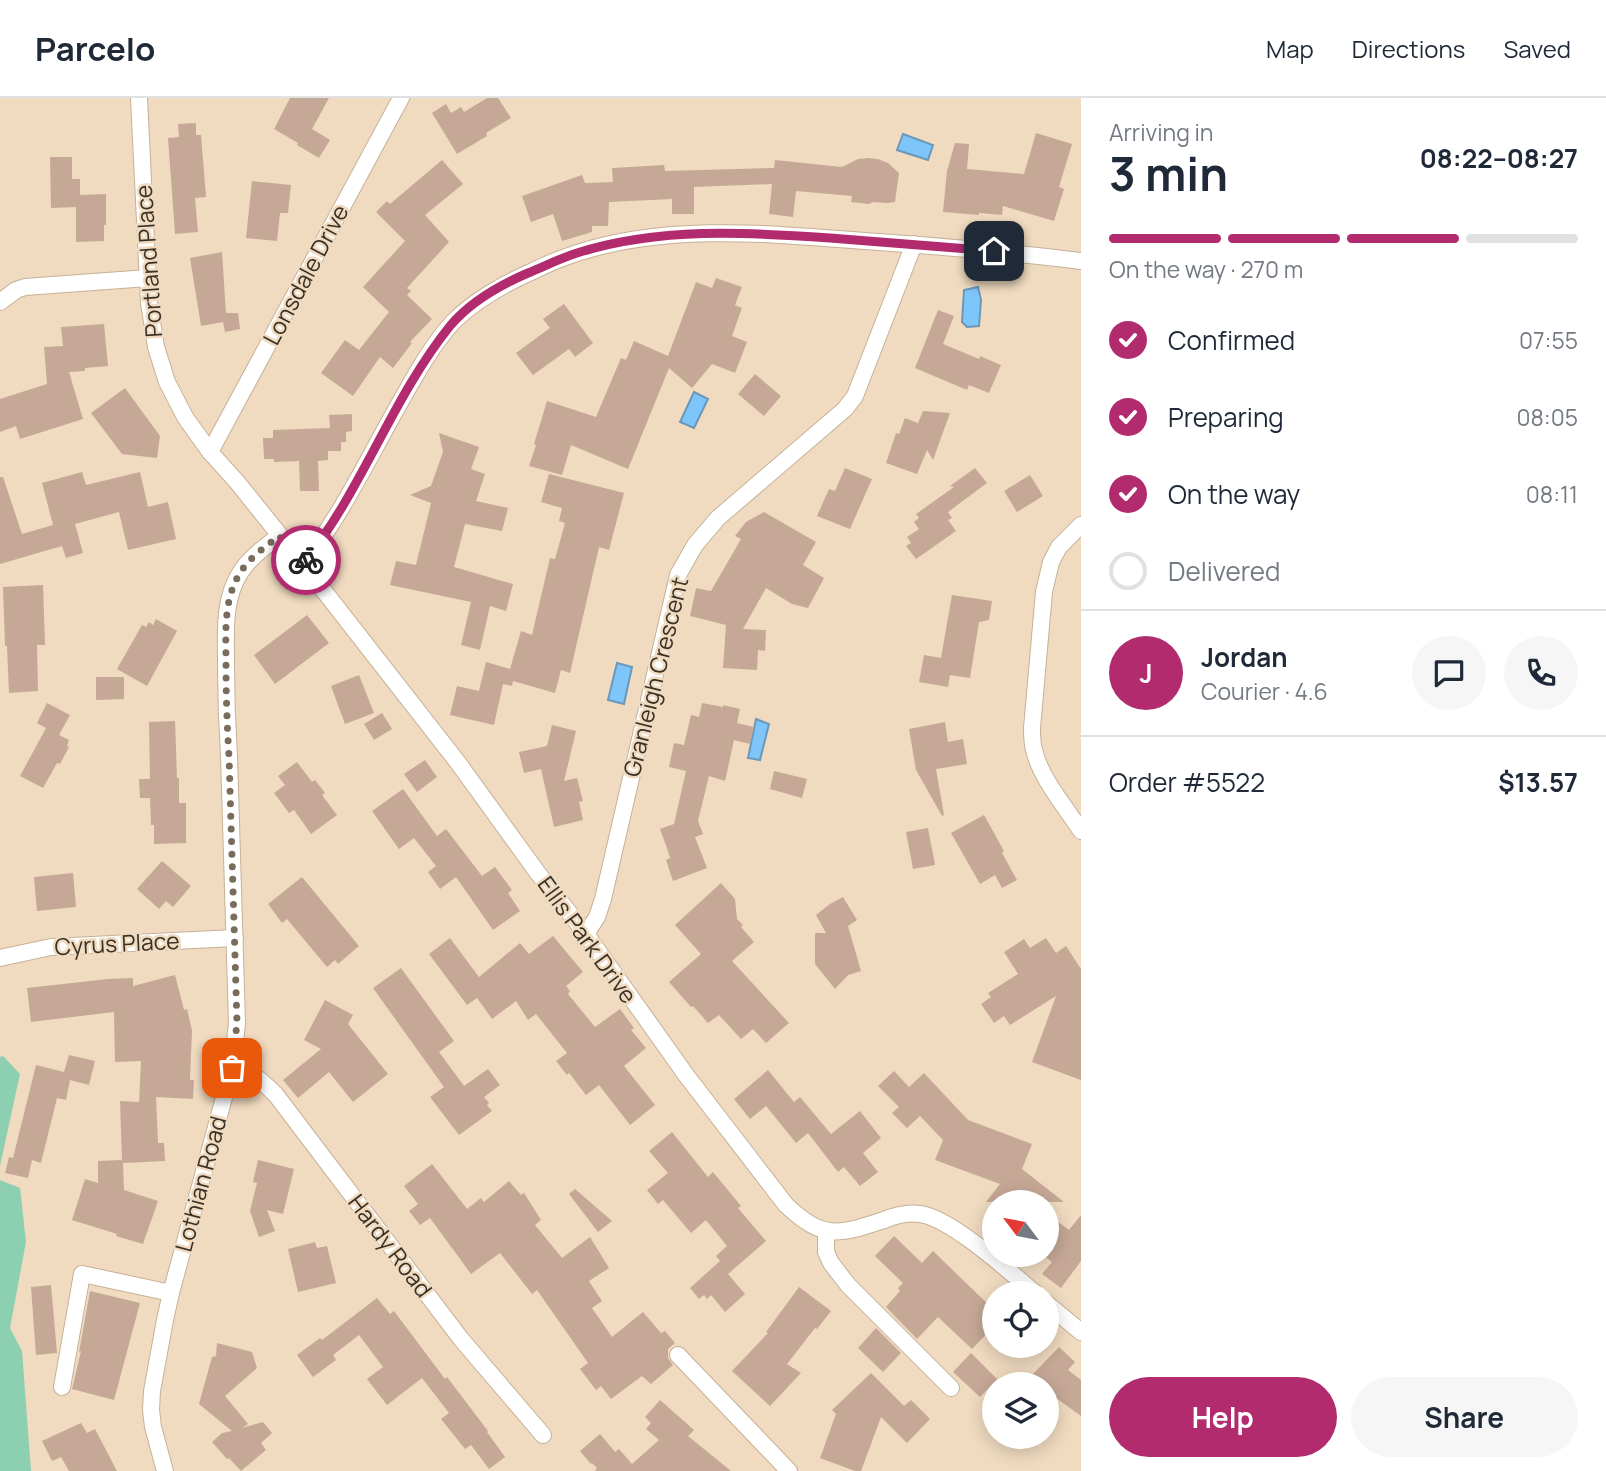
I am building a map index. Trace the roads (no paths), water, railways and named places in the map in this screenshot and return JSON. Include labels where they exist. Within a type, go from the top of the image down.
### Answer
[{"type":"street","name":"Portland Place","points":[[139,98],[149,303],[156,347],[167,382],[185,417],[210,452]]},
{"type":"street","name":"Lonsdale Drive","points":[[210,452],[401,98]]},
{"type":"street","points":[[303,564],[331,525],[432,349],[452,323],[490,292],[576,253],[674,234],[757,233],[914,244],[1081,261]]},
{"type":"street","name":"Granleigh Crescent","points":[[586,934],[597,917],[603,899],[678,575],[695,545],[718,518],[845,409],[855,396],[914,244]]},
{"type":"street","points":[[0,302],[25,287],[148,278]]},
{"type":"street","name":"Ellis Park Drive","points":[[210,452],[303,564],[459,764],[537,872],[586,934],[686,1075],[773,1189],[801,1219],[826,1231]]},
{"type":"street","points":[[1081,525],[1059,547],[1051,562],[1044,592],[1032,728],[1033,748],[1038,762],[1081,831]]},
{"type":"street","name":"Lothian Road","points":[[165,1471],[153,1427],[152,1391],[171,1293],[232,1068],[237,1023],[226,721],[226,619],[233,585],[241,571],[253,557],[279,536]]},
{"type":"street","name":"Cyrus Place","points":[[0,958],[51,947],[235,938]]},
{"type":"street","name":"Hardy Road","points":[[232,1068],[261,1079],[276,1096],[461,1339],[543,1435]]},
{"type":"street","points":[[951,1388],[848,1285],[826,1252],[826,1231],[854,1229],[904,1213],[923,1214],[964,1236],[1020,1281]]},
{"type":"street","points":[[62,1387],[82,1274],[171,1293]]},
{"type":"street","points":[[1059,1314],[1081,1332]]},
{"type":"street","points":[[678,1355],[789,1471]]},
{"type":"water","points":[[903,134],[933,145],[928,160],[897,150]]},
{"type":"water","points":[[978,287],[981,300],[979,326],[967,327],[962,322],[964,290]]},
{"type":"water","points":[[694,392],[708,399],[694,428],[680,422]]},
{"type":"water","points":[[617,663],[632,667],[624,704],[608,700]]},
{"type":"water","points":[[756,719],[769,724],[760,760],[748,758]]}]
